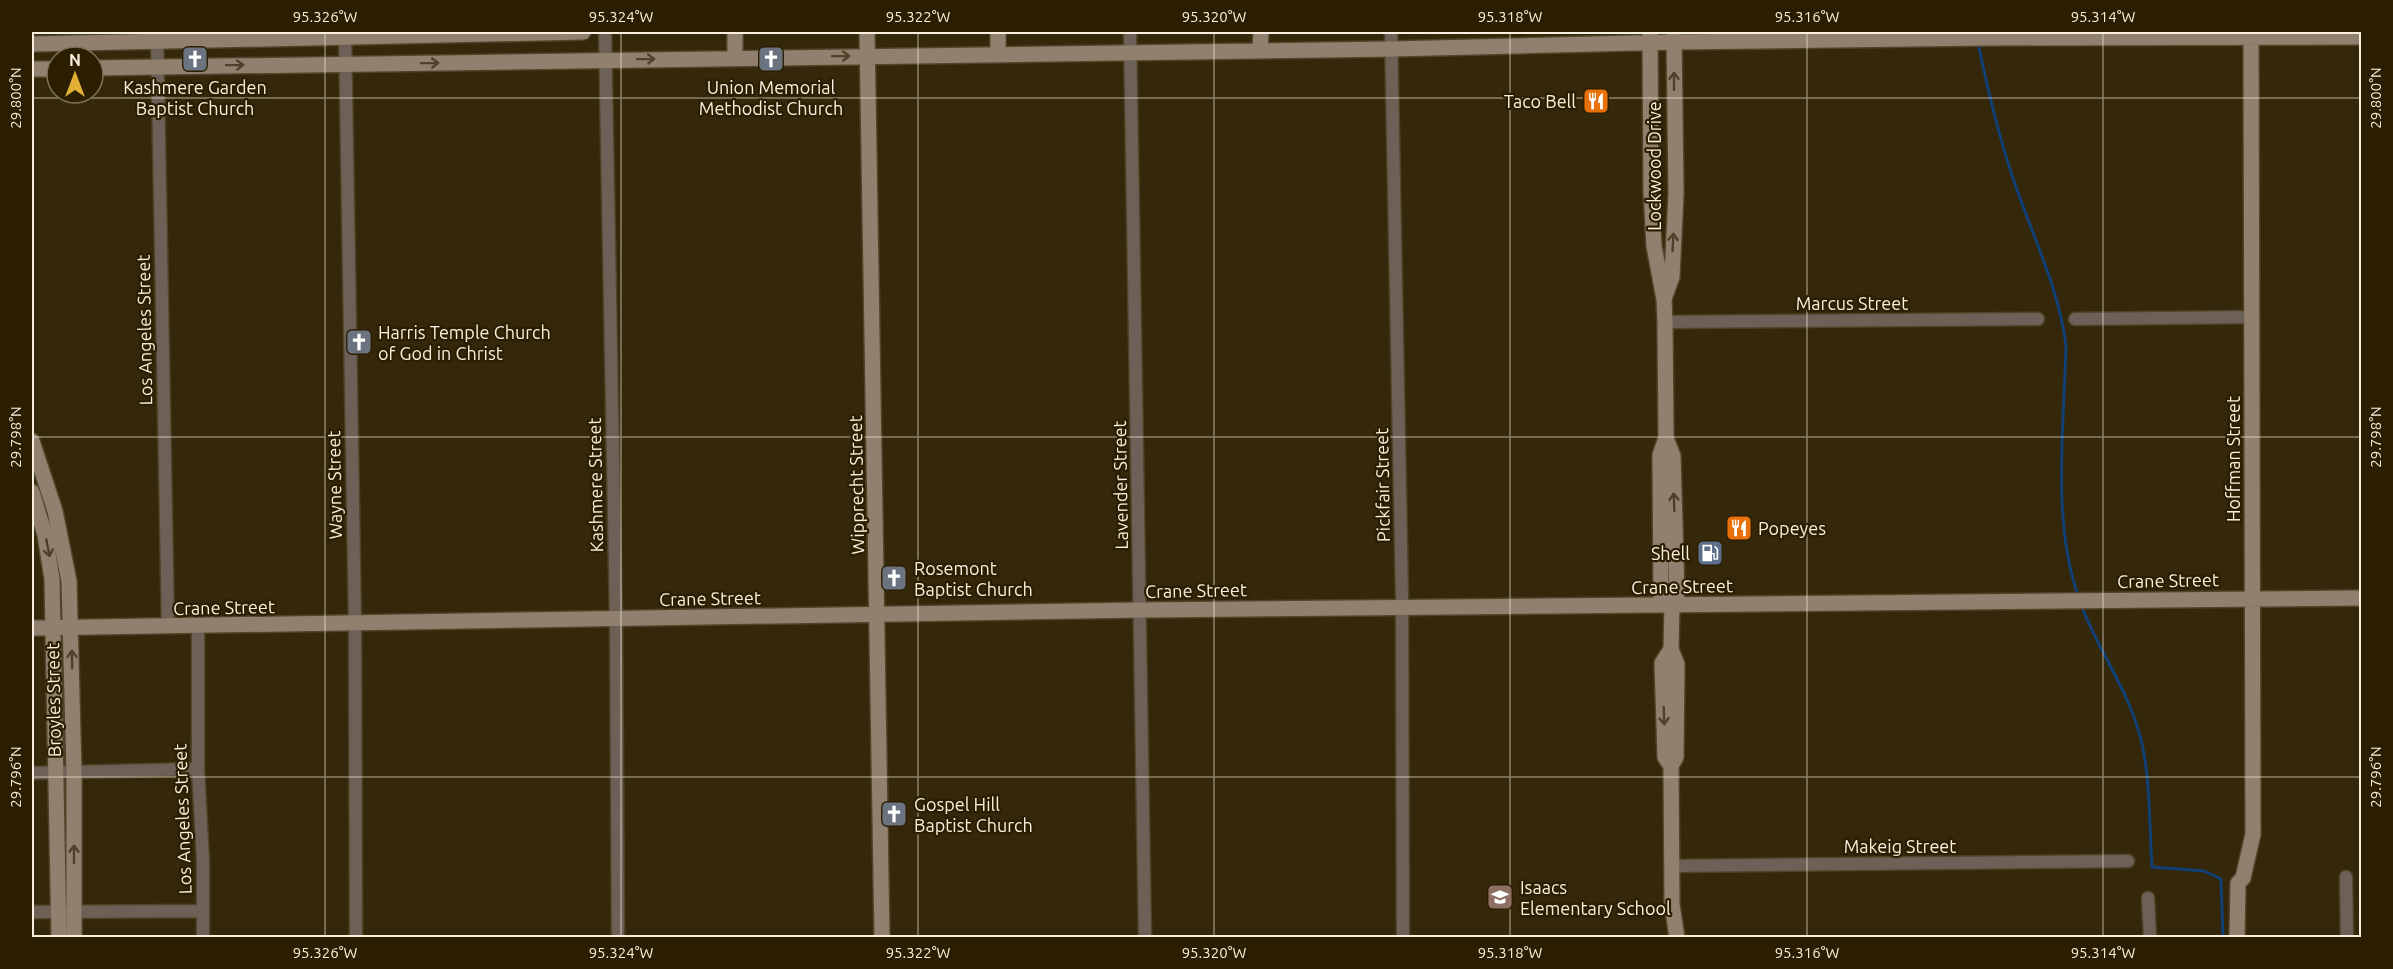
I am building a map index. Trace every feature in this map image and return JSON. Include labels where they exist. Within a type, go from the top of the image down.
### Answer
[{"type":"main road","points":[[32,44],[157,36],[583,32]]},
{"type":"main road","points":[[735,32],[735,58]]},
{"type":"main road","name":"Wipprecht Street","points":[[867,32],[882,938]]},
{"type":"main road","points":[[998,32],[998,53]]},
{"type":"main road","points":[[1260,50],[1261,32]]},
{"type":"main road","points":[[472,34],[474,62]]},
{"type":"main road","points":[[105,68],[1392,49],[1650,37],[1985,38],[2054,34],[2251,34],[2361,37]]},
{"type":"main road","name":"Hoffman Street","points":[[2237,938],[2238,883],[2243,878],[2253,834],[2251,34]]},
{"type":"main road","name":"Lockwood Drive","points":[[1650,37],[1651,191],[1654,246],[1664,299],[1666,438],[1673,456],[1677,594],[1672,605],[1671,649],[1662,663],[1665,757],[1671,766],[1672,904],[1677,937]]},
{"type":"main road","name":"Lockwood Drive","points":[[1664,299],[1672,277],[1676,194],[1674,37]]},
{"type":"main road","points":[[1651,191],[1676,194]]},
{"type":"main road","name":"Broyles Street","points":[[32,441],[55,511],[69,581],[74,772],[66,913],[59,938]]},
{"type":"main road","name":"Broyles Street","points":[[32,492],[49,555],[54,629],[57,772],[66,913],[74,938]]},
{"type":"main road","name":"Crane Street","points":[[32,628],[1141,610],[2361,598]]},
{"type":"street","name":"Kashmere Street","points":[[605,32],[616,619],[618,938]]},
{"type":"street","name":"Lavender Street","points":[[1130,32],[1141,610],[1144,938]]},
{"type":"street","name":"Pickfair Street","points":[[1391,32],[1402,609],[1403,938]]},
{"type":"street","name":"Wayne Street","points":[[345,35],[355,624],[356,938]]},
{"type":"street","name":"Los Angeles Street","points":[[157,36],[168,627]]},
{"type":"street","points":[[2075,319],[2252,317]]},
{"type":"street","name":"Marcus Street","points":[[1665,322],[2038,319]]},
{"type":"street","name":"Los Angeles Street","points":[[198,627],[198,769],[203,938]]},
{"type":"street","points":[[32,773],[198,769]]},
{"type":"street","name":"Makeig Street","points":[[1672,866],[2128,861]]},
{"type":"street","points":[[2346,877],[2347,938]]},
{"type":"street","points":[[2148,898],[2150,938]]},
{"type":"street","points":[[32,912],[203,911]]},
{"type":"waterway","points":[[1978,43],[2006,156],[2057,302],[2066,346],[2062,505],[2070,567],[2078,595]]},
{"type":"waterway","points":[[2082,607],[2133,713],[2138,729],[2147,779],[2152,867],[2204,871],[2221,879],[2223,938]]},
{"type":"place","name":"Kashmere Garden Baptist Church","points":[[195,59]]},
{"type":"place","name":"Union Memorial Methodist Church","points":[[771,59]]},
{"type":"place","name":"Taco Bell","points":[[1596,101]]},
{"type":"place","name":"Harris Temple Church of God in Christ","points":[[359,342]]},
{"type":"place","name":"Popeyes","points":[[1739,528]]},
{"type":"place","name":"Shell","points":[[1710,553]]},
{"type":"place","name":"Rosemont Baptist Church","points":[[894,578]]},
{"type":"place","name":"Gospel Hill Baptist Church","points":[[894,814]]},
{"type":"place","name":"Isaacs Elementary School","points":[[1500,897]]}]
